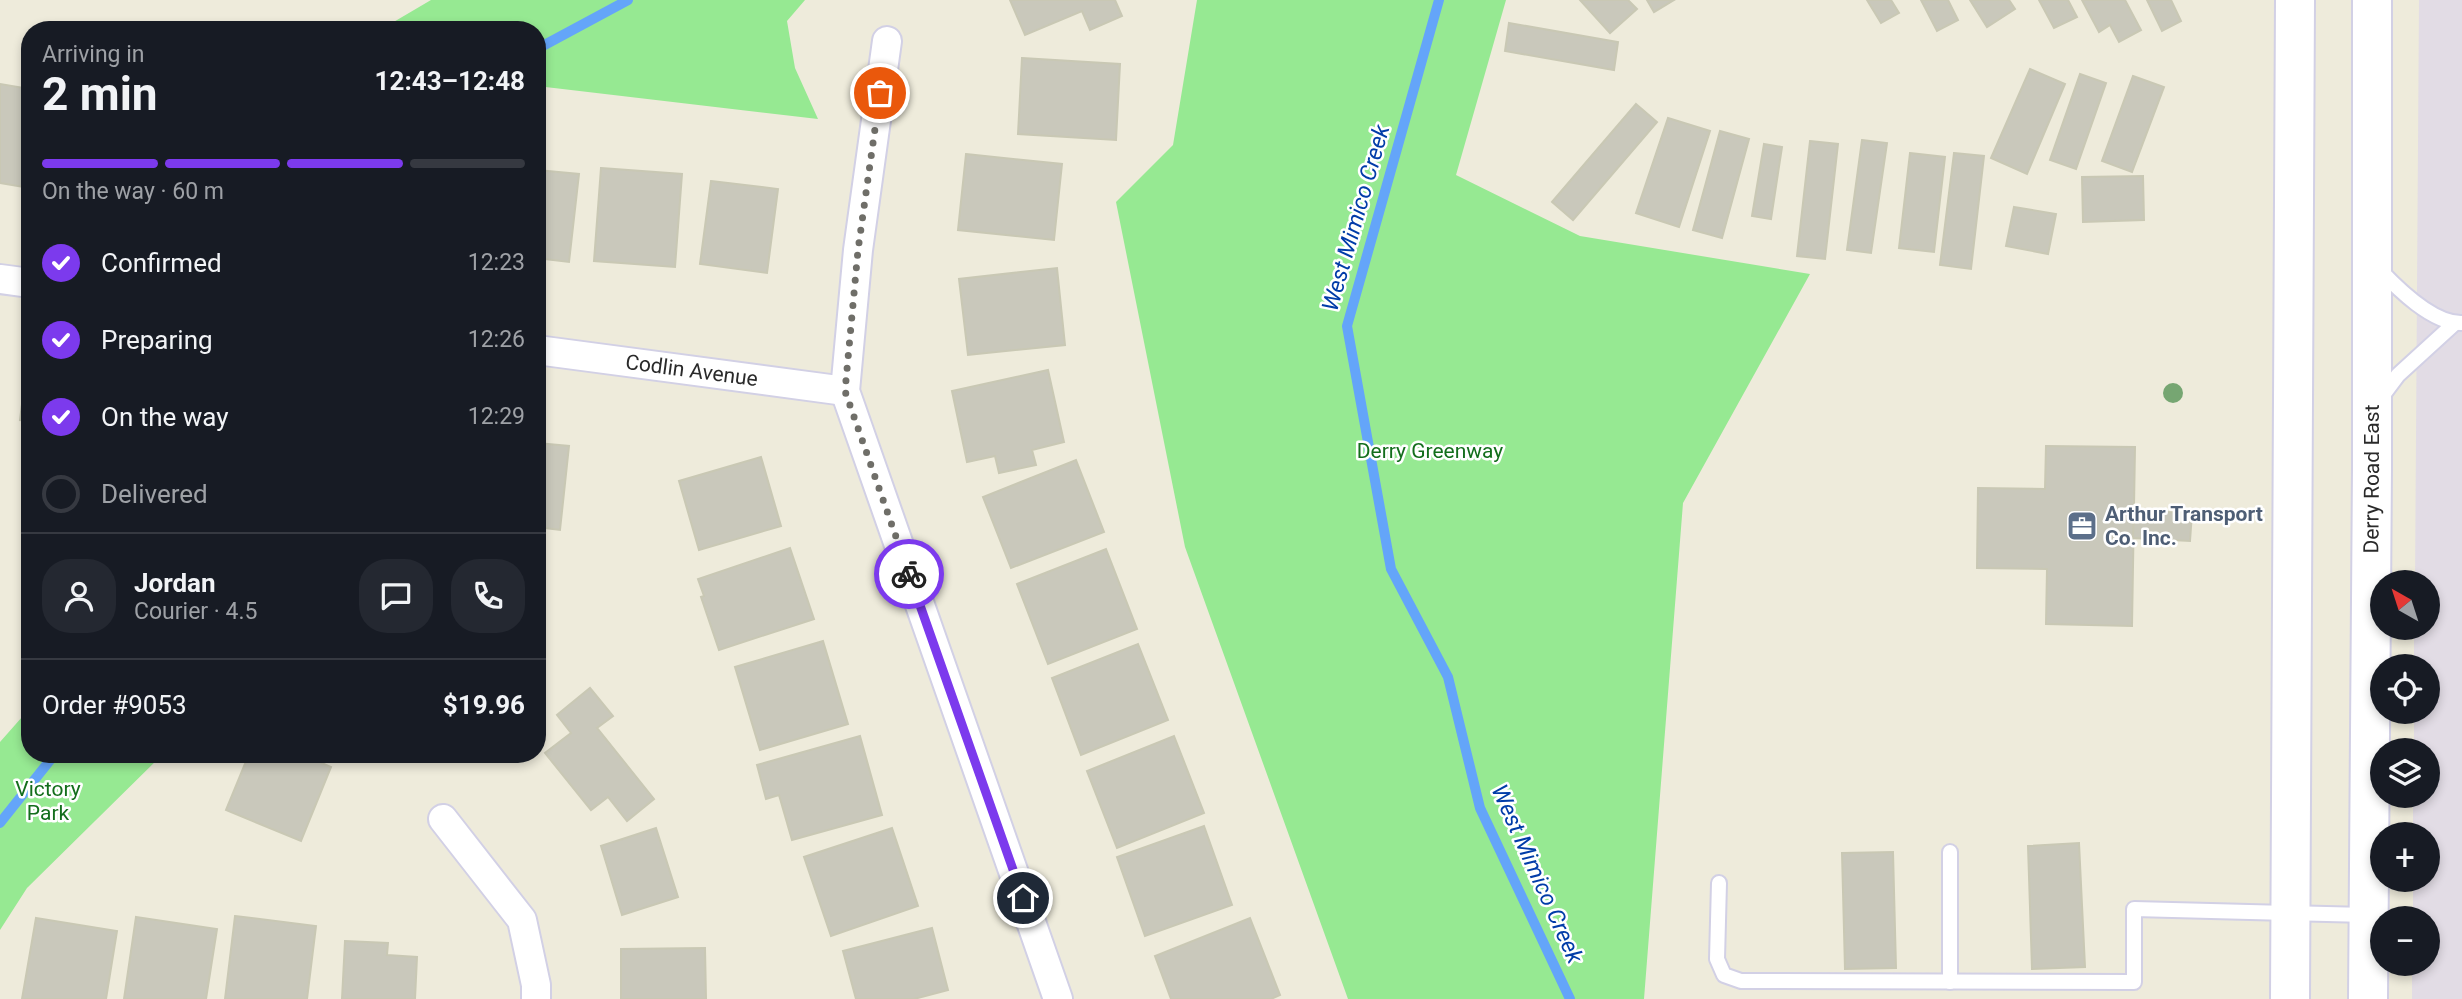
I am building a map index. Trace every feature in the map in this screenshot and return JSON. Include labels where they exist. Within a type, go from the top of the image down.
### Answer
[{"type":"main road","points":[[2290,999],[2295,0]]},
{"type":"main road","name":"Derry Road East","points":[[2368,999],[2372,0]]},
{"type":"street","points":[[887,41],[858,250],[845,391],[1058,999]]},
{"type":"street","points":[[0,279],[21,282]]},
{"type":"street","name":"Codlin Avenue","points":[[546,351],[845,391]]},
{"type":"street","points":[[443,820],[522,920],[536,985],[536,999]]},
{"type":"lane","points":[[2372,262],[2397,288],[2427,311],[2458,323],[2398,375],[2372,411]]},
{"type":"lane","points":[[1950,852],[1950,982]]},
{"type":"lane","points":[[1719,883],[1717,959],[1724,975],[1741,981],[2134,982],[2134,909],[2368,915]]},
{"type":"shaded area","points":[[2419,0],[2462,0],[2462,999],[2412,999],[2412,976],[2440,976],[2440,906],[2413,906],[2413,892],[2440,892],[2440,822],[2413,822],[2413,808],[2440,808],[2440,738],[2414,738],[2414,724],[2440,724],[2440,654],[2414,654],[2414,640],[2440,640],[2440,570],[2415,570]]},
{"type":"green space","points":[[431,0],[805,0],[787,21],[795,68],[818,119],[546,87],[546,21],[395,21]]},
{"type":"green space","name":"Derry Greenway","points":[[1197,0],[1506,0],[1456,175],[1580,236],[1810,274],[1683,503],[1644,999],[1348,999],[1185,547],[1116,202],[1173,145]]},
{"type":"green space","name":"Victory Park","points":[[21,718],[21,763],[154,763],[27,888],[0,930],[0,742]]},
{"type":"building","points":[[1010,0],[1115,0],[1122,16],[1090,30],[1082,11],[1025,35]]},
{"type":"building","points":[[1580,0],[1628,0],[1637,9],[1610,33]]},
{"type":"building","points":[[1647,0],[1674,0],[1654,12]]},
{"type":"building","points":[[1867,0],[1891,0],[1899,13],[1881,23]]},
{"type":"building","points":[[1921,0],[1948,0],[1958,20],[1937,31]]},
{"type":"building","points":[[1970,0],[2009,0],[2015,9],[1987,27]]},
{"type":"building","points":[[2039,0],[2068,0],[2077,17],[2054,28]]},
{"type":"building","points":[[2082,0],[2125,0],[2141,30],[2119,42],[2110,25],[2099,32]]},
{"type":"building","points":[[2147,0],[2171,0],[2181,21],[2162,31]]},
{"type":"building","points":[[1509,23],[1618,42],[1614,70],[1505,51]]},
{"type":"building","points":[[1022,58],[1120,64],[1116,140],[1018,134]]},
{"type":"building","points":[[2030,69],[2065,84],[2027,174],[1991,158]]},
{"type":"building","points":[[2080,74],[2106,83],[2076,169],[2050,160]]},
{"type":"building","points":[[2133,76],[2164,87],[2132,172],[2102,161]]},
{"type":"building","points":[[0,84],[21,88],[21,186],[0,183]]},
{"type":"building","points":[[1636,104],[1657,122],[1573,220],[1552,202]]},
{"type":"building","points":[[1668,118],[1710,131],[1679,227],[1636,213]]},
{"type":"building","points":[[1720,131],[1749,139],[1722,238],[1693,230]]},
{"type":"building","points":[[1862,140],[1887,143],[1871,253],[1847,250]]},
{"type":"building","points":[[1810,141],[1838,144],[1825,259],[1797,256]]},
{"type":"building","points":[[1764,144],[1782,147],[1771,219],[1752,216]]},
{"type":"building","points":[[1910,153],[1945,157],[1934,252],[1899,248]]},
{"type":"building","points":[[1954,153],[1984,156],[1971,269],[1940,265]]},
{"type":"building","points":[[966,154],[1062,164],[1054,240],[958,230]]},
{"type":"building","points":[[601,168],[682,174],[675,267],[594,261]]},
{"type":"building","points":[[546,171],[579,174],[569,262],[546,259]]},
{"type":"building","points":[[2143,176],[2144,220],[2083,222],[2082,177]]},
{"type":"building","points":[[711,181],[778,189],[767,273],[700,264]]},
{"type":"building","points":[[2014,207],[2056,214],[2048,254],[2006,246]]},
{"type":"building","points":[[1057,268],[1065,345],[968,355],[959,279]]},
{"type":"building","points":[[1048,370],[1064,442],[1032,450],[1036,465],[999,473],[995,456],[967,462],[952,391]]},
{"type":"building","points":[[546,444],[569,446],[560,530],[546,528]]},
{"type":"building","points":[[2046,446],[2135,447],[2132,626],[2046,624],[2047,569],[1977,568],[1978,488],[2045,489]]},
{"type":"building","points":[[761,457],[781,526],[699,550],[679,481]]},
{"type":"building","points":[[1076,460],[1104,532],[1011,568],[983,497]]},
{"type":"building","points":[[2134,511],[2192,513],[2190,541],[2133,538]]},
{"type":"building","points":[[790,548],[814,619],[719,650],[701,597],[704,596],[698,579]]},
{"type":"building","points":[[1106,549],[1137,629],[1048,664],[1017,584]]},
{"type":"building","points":[[823,641],[848,724],[760,750],[735,667]]},
{"type":"building","points":[[1138,644],[1168,720],[1081,755],[1052,678]]},
{"type":"building","points":[[590,688],[613,716],[597,728],[654,799],[627,821],[608,797],[591,810],[546,754],[571,733],[557,715]]},
{"type":"building","points":[[860,736],[882,815],[792,840],[779,795],[766,799],[757,765]]},
{"type":"building","points":[[1174,736],[1204,813],[1117,848],[1087,771]]},
{"type":"building","points":[[245,763],[322,763],[331,767],[301,841],[226,810]]},
{"type":"building","points":[[1204,826],[1232,905],[1145,936],[1117,857]]},
{"type":"building","points":[[656,828],[678,897],[622,915],[601,846]]},
{"type":"building","points":[[892,828],[918,906],[831,936],[804,857]]},
{"type":"building","points":[[2079,843],[2085,967],[2032,969],[2028,846]]},
{"type":"building","points":[[1893,852],[1896,968],[1845,969],[1842,853]]},
{"type":"building","points":[[235,916],[316,926],[307,999],[225,999]]},
{"type":"building","points":[[136,917],[217,929],[206,999],[124,999]]},
{"type":"building","points":[[36,918],[117,931],[106,999],[22,999]]},
{"type":"building","points":[[1250,918],[1280,995],[1271,999],[1171,999],[1155,956]]},
{"type":"building","points":[[932,928],[948,990],[914,999],[856,999],[843,951]]},
{"type":"building","points":[[345,941],[388,943],[387,955],[417,957],[415,999],[342,999]]},
{"type":"building","points":[[705,948],[706,999],[621,999],[621,949]]},
{"type":"waterway","points":[[546,44],[628,0]]},
{"type":"waterway","name":"West Mimico Creek","points":[[1439,0],[1347,326],[1391,569],[1448,677],[1480,808],[1570,999]]},
{"type":"waterway","points":[[0,823],[48,763]]},
{"type":"way so far","points":[[880,93],[858,250],[845,391],[909,574]]},
{"type":"place","name":"Arthur Transport Co. Inc.","points":[[2082,526]]},
{"type":"route","points":[[909,574],[1023,898]]}]
